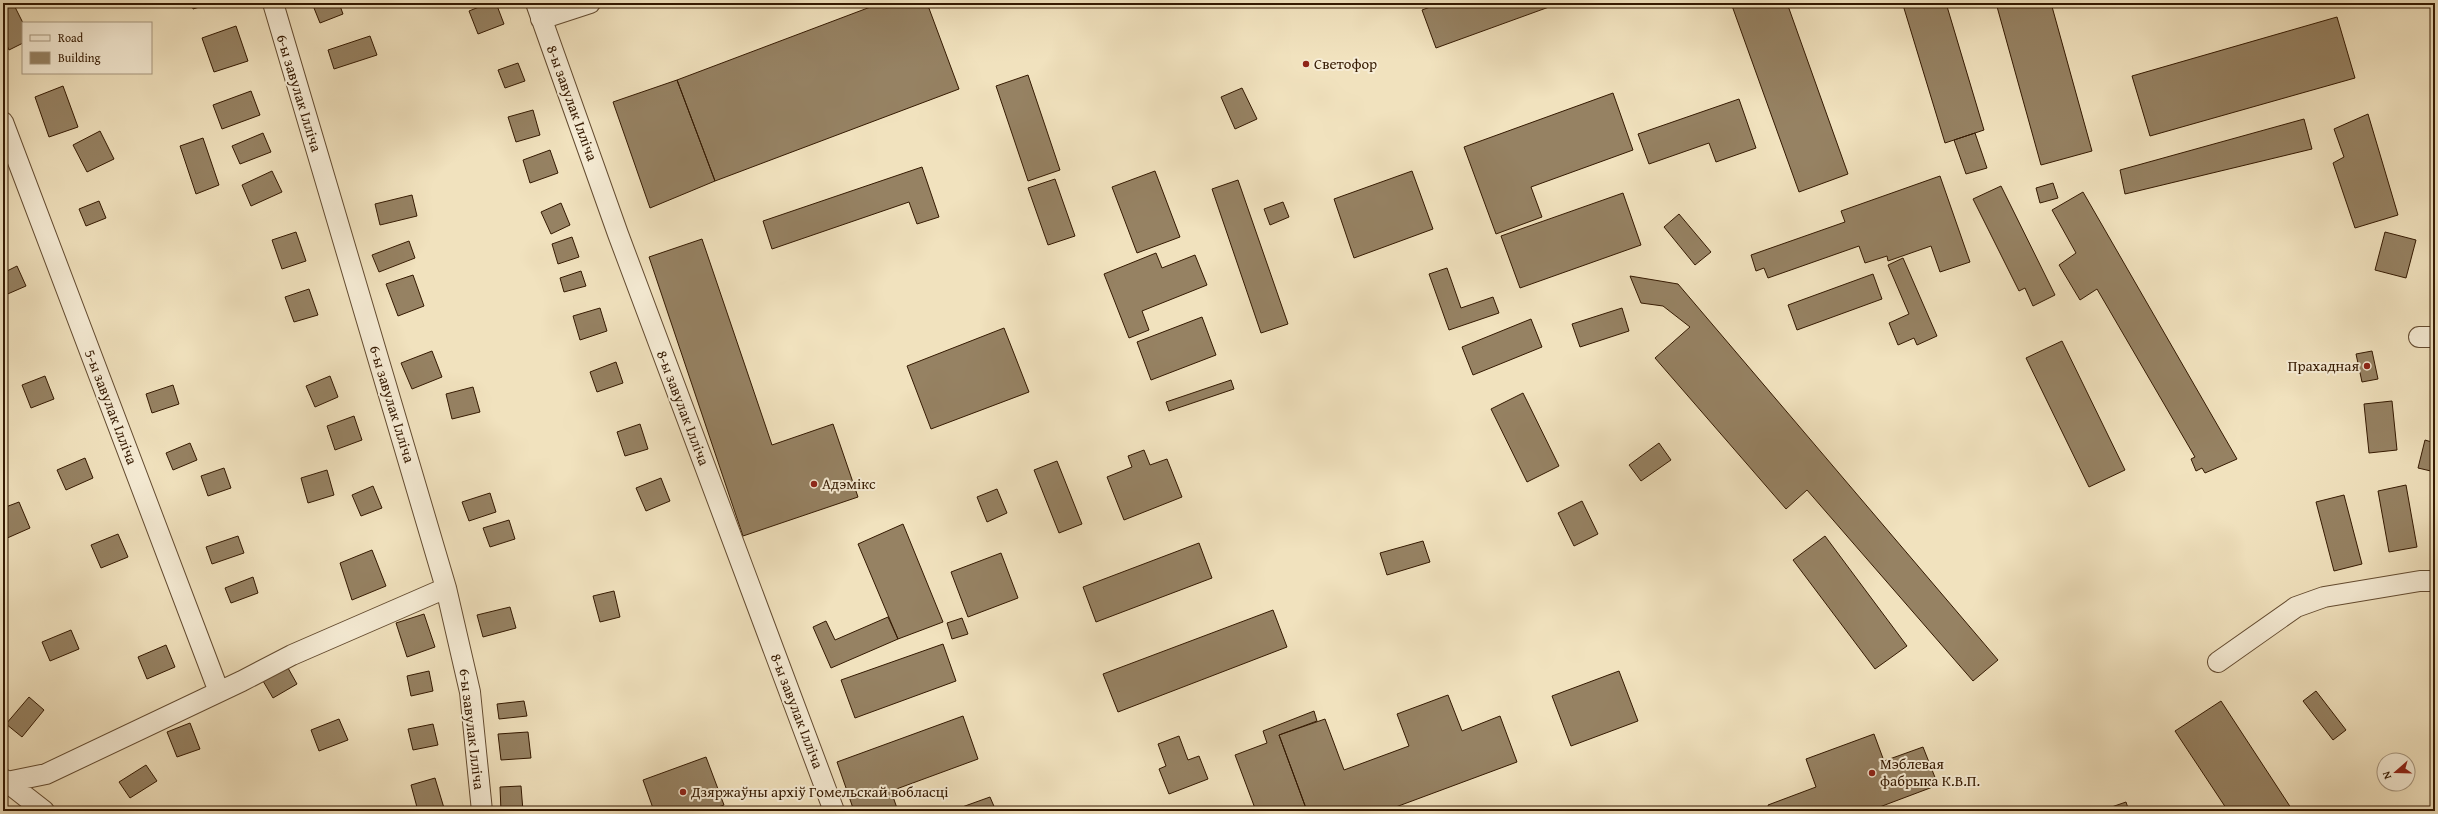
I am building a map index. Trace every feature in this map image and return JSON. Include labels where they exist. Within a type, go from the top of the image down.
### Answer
[{"type":"street","name":"6-ы завулак Ілліча","points":[[273,3],[446,588],[470,692],[482,811]]},
{"type":"street","points":[[538,11],[590,3]]},
{"type":"street","name":"8-ы завулак Ілліча","points":[[538,11],[618,234],[834,811]]},
{"type":"street","name":"5-ы завулак Ілліча","points":[[3,122],[219,692]]},
{"type":"street","points":[[2218,662],[2296,608],[2324,597],[2420,581],[2435,581]]},
{"type":"street","points":[[4,782],[46,774],[219,692],[292,655],[446,588]]},
{"type":"street","points":[[4,782],[44,811]]},
{"type":"building","points":[[3,3],[13,3],[22,22],[22,44],[9,50],[3,37]]},
{"type":"building","points":[[192,3],[212,3],[193,9]]},
{"type":"building","points":[[312,3],[339,3],[343,14],[320,23]]},
{"type":"building","points":[[489,3],[496,3],[504,24],[478,34],[469,11]]},
{"type":"building","points":[[881,3],[927,3],[959,89],[715,181],[677,80]]},
{"type":"building","points":[[1441,3],[1560,3],[1436,48],[1422,10]]},
{"type":"building","points":[[1731,3],[1787,3],[1848,174],[1799,192]]},
{"type":"building","points":[[1911,3],[1946,3],[1984,130],[1945,143],[1903,5]]},
{"type":"building","points":[[1996,3],[2051,3],[2092,151],[2041,165]]},
{"type":"building","points":[[2337,17],[2355,78],[2150,136],[2132,76]]},
{"type":"building","points":[[236,26],[248,61],[214,72],[202,38]]},
{"type":"building","points":[[370,36],[377,55],[334,69],[328,50]]},
{"type":"building","points":[[518,63],[525,81],[505,88],[498,70]]},
{"type":"building","points":[[1028,75],[1060,170],[1028,181],[996,86]]},
{"type":"building","points":[[677,80],[715,181],[650,208],[613,102]]},
{"type":"building","points":[[63,86],[78,127],[49,137],[35,97]]},
{"type":"building","points":[[1242,88],[1257,119],[1235,129],[1221,97]]},
{"type":"building","points":[[251,91],[260,115],[222,129],[213,105]]},
{"type":"building","points":[[1613,93],[1633,150],[1531,187],[1542,217],[1496,234],[1464,147]]},
{"type":"building","points":[[1739,99],[1756,148],[1716,162],[1709,143],[1649,164],[1638,134]]},
{"type":"building","points":[[533,110],[540,135],[516,142],[508,117]]},
{"type":"building","points":[[2368,114],[2398,215],[2355,228],[2333,163],[2344,157],[2334,129]]},
{"type":"building","points":[[2304,119],[2312,149],[2125,194],[2120,170]]},
{"type":"building","points":[[100,131],[114,159],[87,172],[73,145]]},
{"type":"building","points":[[263,133],[271,152],[240,164],[232,146]]},
{"type":"building","points":[[1975,133],[1987,168],[1966,174],[1954,140]]},
{"type":"building","points":[[203,138],[219,185],[196,194],[180,146]]},
{"type":"building","points":[[550,150],[558,173],[530,183],[523,160]]},
{"type":"building","points":[[922,167],[939,217],[917,224],[909,202],[772,249],[763,221]]},
{"type":"building","points":[[272,171],[282,192],[251,206],[242,185]]},
{"type":"building","points":[[1155,171],[1180,237],[1137,253],[1112,187]]},
{"type":"building","points":[[1412,171],[1433,229],[1354,258],[1334,199]]},
{"type":"building","points":[[1940,176],[1970,262],[1940,272],[1931,246],[1888,261],[1887,256],[1865,263],[1859,246],[1768,278],[1764,268],[1756,271],[1751,255],[1845,222],[1841,211]]},
{"type":"building","points":[[1055,179],[1075,236],[1048,245],[1028,188]]},
{"type":"building","points":[[1238,180],[1288,324],[1261,333],[1212,189]]},
{"type":"building","points":[[2053,183],[2058,198],[2040,203],[2036,188]]},
{"type":"building","points":[[2001,186],[2055,295],[2033,306],[2025,288],[2019,291],[1973,199]]},
{"type":"building","points":[[2083,192],[2237,459],[2205,473],[2202,468],[2196,471],[2191,459],[2195,457],[2097,289],[2080,300],[2059,265],[2076,253],[2052,210]]},
{"type":"building","points":[[1623,193],[1641,245],[1520,288],[1501,236]]},
{"type":"building","points":[[412,195],[417,216],[380,225],[375,204]]},
{"type":"building","points":[[99,201],[106,218],[86,226],[79,209]]},
{"type":"building","points":[[1283,202],[1289,217],[1270,225],[1264,209]]},
{"type":"building","points":[[561,203],[570,225],[551,234],[541,212]]},
{"type":"building","points":[[1679,214],[1711,252],[1695,265],[1664,227]]},
{"type":"building","points":[[296,232],[306,261],[282,269],[272,240]]},
{"type":"building","points":[[2385,232],[2416,240],[2406,278],[2375,270]]},
{"type":"building","points":[[572,237],[579,257],[558,264],[552,244]]},
{"type":"building","points":[[702,239],[772,445],[833,424],[858,497],[743,536],[649,257]]},
{"type":"building","points":[[409,241],[415,258],[379,272],[372,255]]},
{"type":"building","points":[[1156,253],[1162,268],[1195,255],[1207,285],[1142,311],[1149,330],[1129,338],[1104,274]]},
{"type":"building","points":[[1903,258],[1937,336],[1917,345],[1914,338],[1898,345],[1889,323],[1909,314],[1888,265]]},
{"type":"building","points":[[17,266],[26,286],[3,296],[3,273]]},
{"type":"building","points":[[1447,268],[1461,308],[1493,297],[1499,313],[1449,330],[1429,274]]},
{"type":"building","points":[[581,271],[586,286],[564,292],[560,278]]},
{"type":"building","points":[[1873,274],[1882,299],[1797,330],[1788,305]]},
{"type":"building","points":[[413,275],[424,306],[398,316],[386,284]]},
{"type":"building","points":[[1630,276],[1678,284],[1998,660],[1973,681],[1807,490],[1786,509],[1655,358],[1690,327],[1663,306],[1641,303]]},
{"type":"building","points":[[309,289],[318,315],[294,322],[285,297]]},
{"type":"building","points":[[600,308],[607,331],[580,340],[573,316]]},
{"type":"building","points":[[1622,308],[1629,331],[1580,347],[1572,324]]},
{"type":"building","points":[[1202,317],[1216,355],[1151,380],[1137,342]]},
{"type":"building","points":[[1531,319],[1542,347],[1473,375],[1462,347]]},
{"type":"building","points":[[1004,328],[1029,392],[931,429],[907,366]]},
{"type":"building","points":[[2062,341],[2125,470],[2089,487],[2026,358]]},
{"type":"building","points":[[432,351],[442,377],[412,389],[401,363]]},
{"type":"building","name":"Прахадная","points":[[2372,351],[2378,379],[2362,382],[2356,354]]},
{"type":"building","points":[[616,362],[623,383],[597,392],[590,372]]},
{"type":"building","points":[[45,376],[54,399],[31,408],[22,385]]},
{"type":"building","points":[[330,376],[338,397],[315,407],[306,386]]},
{"type":"building","points":[[1231,380],[1234,389],[1169,411],[1166,402]]},
{"type":"building","points":[[173,385],[179,404],[152,413],[146,394]]},
{"type":"building","points":[[473,387],[480,412],[452,419],[446,394]]},
{"type":"building","points":[[1523,393],[1559,466],[1527,482],[1491,409]]},
{"type":"building","points":[[2392,401],[2397,450],[2369,453],[2364,404]]},
{"type":"building","points":[[354,416],[362,440],[335,450],[327,426]]},
{"type":"building","points":[[640,424],[648,449],[625,456],[617,432]]},
{"type":"building","points":[[2425,440],[2435,443],[2435,472],[2418,468]]},
{"type":"building","points":[[190,443],[197,460],[173,470],[166,453]]},
{"type":"building","points":[[1659,443],[1671,460],[1641,481],[1629,465]]},
{"type":"building","points":[[1144,450],[1150,465],[1167,459],[1182,497],[1124,520],[1107,477],[1132,467],[1128,456]]},
{"type":"building","points":[[85,458],[93,478],[66,490],[57,470]]},
{"type":"building","points":[[1057,461],[1082,524],[1059,533],[1034,470]]},
{"type":"building","points":[[224,468],[231,488],[208,496],[201,476]]},
{"type":"building","points":[[327,470],[334,495],[308,503],[301,478]]},
{"type":"building","points":[[661,478],[670,501],[646,511],[636,488]]},
{"type":"building","points":[[2406,485],[2417,547],[2389,552],[2378,491]]},
{"type":"building","points":[[373,486],[382,508],[361,516],[352,495]]},
{"type":"building","points":[[997,489],[1007,513],[987,522],[977,497]]},
{"type":"building","points":[[490,493],[496,512],[469,521],[462,502]]},
{"type":"building","points":[[2344,495],[2362,564],[2334,571],[2316,502]]},
{"type":"building","points":[[1582,501],[1598,534],[1574,546],[1558,513]]},
{"type":"building","points":[[19,502],[30,528],[5,539],[3,508]]},
{"type":"building","points":[[509,520],[515,539],[490,547],[483,528]]},
{"type":"building","points":[[903,524],[943,622],[898,639],[858,544]]},
{"type":"building","points":[[118,534],[128,557],[101,568],[91,545]]},
{"type":"building","points":[[238,536],[244,553],[212,564],[206,547]]},
{"type":"building","points":[[1825,536],[1907,646],[1875,669],[1793,560]]},
{"type":"building","points":[[1423,541],[1430,562],[1387,575],[1380,553]]},
{"type":"building","points":[[1199,543],[1212,578],[1096,622],[1083,587]]},
{"type":"building","points":[[372,550],[386,586],[352,600],[340,563]]},
{"type":"building","points":[[1001,553],[1018,598],[968,617],[951,572]]},
{"type":"building","points":[[253,577],[258,593],[231,603],[225,588]]},
{"type":"building","points":[[614,591],[620,617],[600,622],[593,596]]},
{"type":"building","points":[[510,607],[516,628],[483,637],[477,615]]},
{"type":"building","points":[[1273,610],[1287,647],[1118,712],[1103,674]]},
{"type":"building","points":[[424,614],[435,647],[407,657],[396,623]]},
{"type":"building","points":[[888,617],[898,639],[831,668],[813,627],[826,621],[835,640]]},
{"type":"building","points":[[962,618],[968,634],[952,639],[947,623]]},
{"type":"building","points":[[71,630],[79,649],[50,661],[42,642]]},
{"type":"building","points":[[943,644],[956,681],[855,718],[841,680]]},
{"type":"building","points":[[166,645],[175,667],[147,679],[138,657]]},
{"type":"building","points":[[288,668],[297,684],[273,698],[263,681]]},
{"type":"building","points":[[429,671],[433,691],[411,696],[407,676]]},
{"type":"building","points":[[1619,671],[1638,721],[1571,746],[1552,696]]},
{"type":"building","points":[[2316,691],[2346,730],[2333,740],[2303,701]]},
{"type":"building","points":[[1448,695],[1462,731],[1500,716],[1517,762],[1385,811],[1307,811],[1279,735],[1325,719],[1344,770],[1409,746],[1397,714]]},
{"type":"building","points":[[29,697],[44,710],[22,737],[6,724]]},
{"type":"building","points":[[524,701],[527,716],[499,719],[497,704]]},
{"type":"building","points":[[2221,701],[2293,811],[2228,811],[2175,731]]},
{"type":"building","points":[[1314,711],[1317,721],[1279,735],[1307,811],[1256,811],[1235,755],[1267,743],[1263,731]]},
{"type":"building","points":[[963,716],[978,759],[891,791],[898,811],[854,811],[837,762]]},
{"type":"building","points":[[339,719],[348,740],[319,751],[311,730]]},
{"type":"building","points":[[190,723],[200,749],[177,757],[167,732]]},
{"type":"building","points":[[433,724],[438,745],[413,750],[408,729]]},
{"type":"building","points":[[528,732],[531,758],[501,760],[498,734]]},
{"type":"building","name":"Мэблевая фабрыка К.В.П.","points":[[1874,734],[1884,761],[1923,747],[1938,785],[1869,811],[1770,811],[1768,805],[1816,787],[1806,759]]},
{"type":"building","points":[[1179,736],[1188,760],[1199,756],[1208,779],[1169,794],[1159,769],[1166,766],[1158,744]]},
{"type":"building","name":"Дзяржаўны архіў Гомельскай вобласці","points":[[706,757],[724,805],[707,811],[654,811],[643,780]]},
{"type":"building","points":[[146,765],[157,781],[130,798],[119,782]]},
{"type":"building","points":[[435,778],[444,808],[434,811],[418,811],[411,785]]},
{"type":"building","points":[[521,786],[523,811],[501,811],[500,787]]},
{"type":"building","points":[[990,797],[996,811],[951,811]]},
{"type":"building","points":[[2126,802],[2129,811],[2100,811]]},
{"type":"place","name":"Светофор","points":[[1306,64]]},
{"type":"place","name":"Прахадная","points":[[2367,366]]},
{"type":"place","name":"Адэмікс","points":[[814,484]]},
{"type":"place","name":"Мэблевая фабрыка К.В.П.","points":[[1872,773]]},
{"type":"place","name":"Дзяржаўны архіў Гомельскай вобласці","points":[[683,792]]}]
